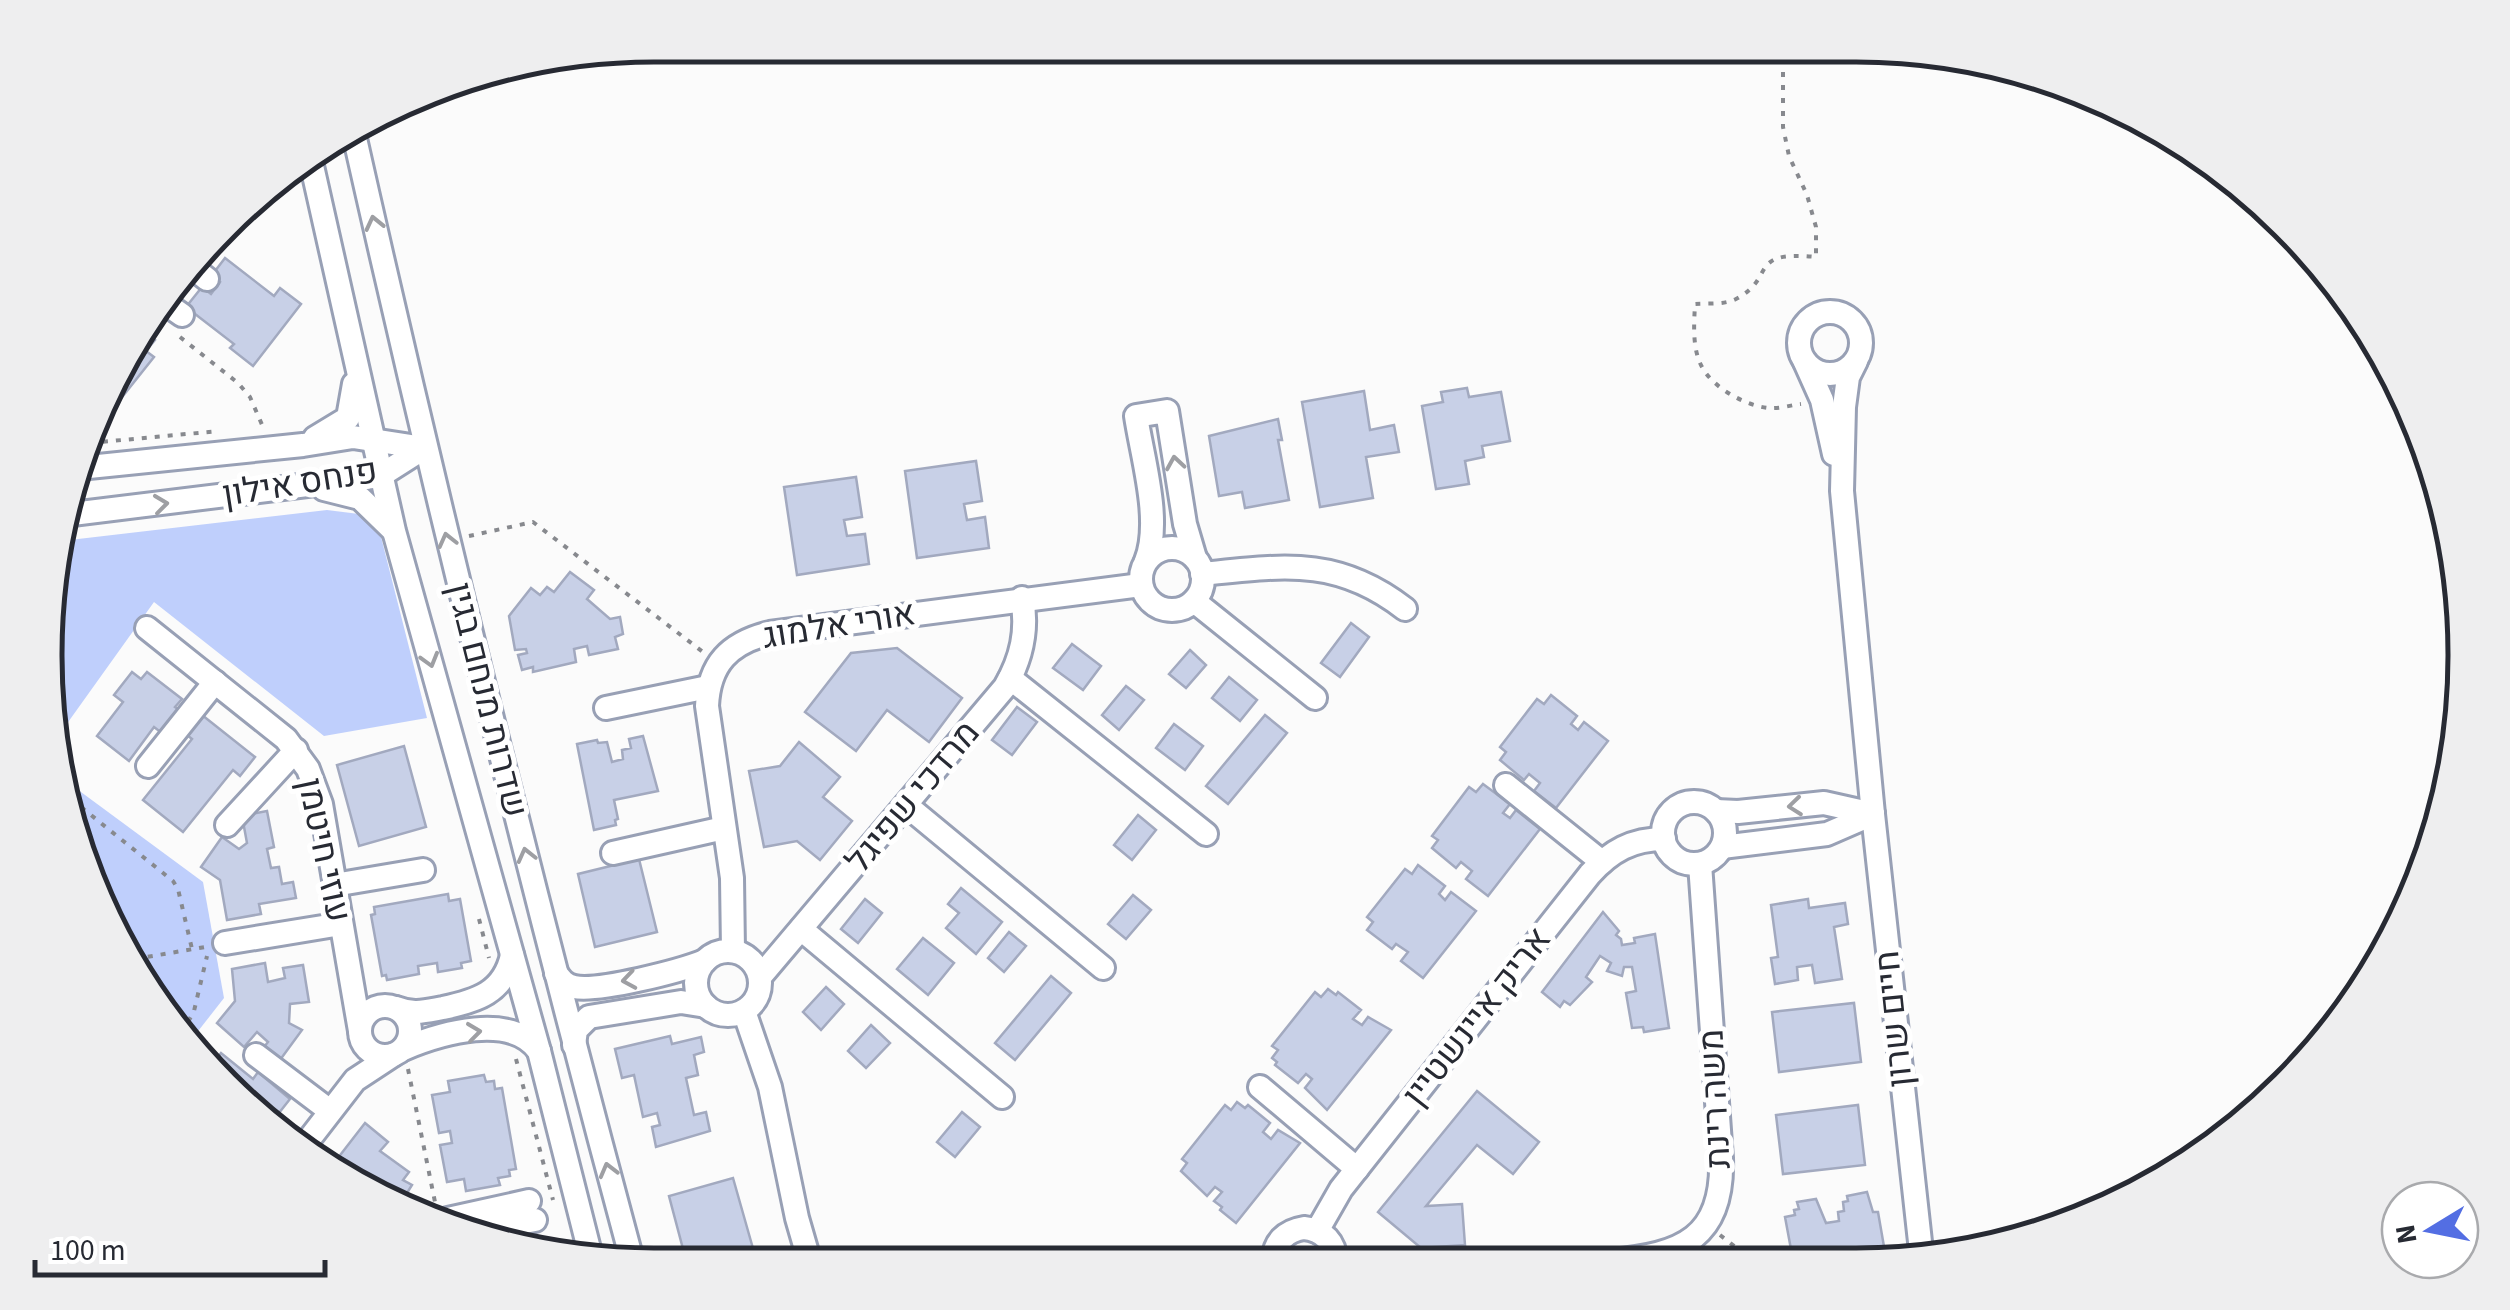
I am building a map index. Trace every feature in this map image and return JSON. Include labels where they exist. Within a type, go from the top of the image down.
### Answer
[{"type":"street","name":"שדרות מנחם בגין","points":[[356,144],[424,448],[574,1045],[629,1247]]},
{"type":"street","name":"שדרות מנחם בגין","points":[[313,171],[394,531],[539,1051],[587,1243]]},
{"type":"street","points":[[1830,312],[1848,318],[1858,329],[1861,348],[1856,361],[1842,372],[1820,373],[1805,362],[1800,349],[1802,330],[1811,318],[1830,312]]},
{"type":"street","points":[[171,313],[181,326]]},
{"type":"street","name":"חיים שרון","points":[[1856,361],[1848,377],[1844,407],[1842,491],[1916,1224],[1922,1243]]},
{"type":"street","name":"חיים שרון","points":[[1805,362],[1822,400],[1842,491]]},
{"type":"street","points":[[303,446],[348,418],[356,370]]},
{"type":"street","points":[[1167,410],[1185,524],[1199,566],[1202,588],[1194,601],[1177,610],[1162,609],[1146,598],[1141,584],[1151,542],[1152,516],[1136,416],[1167,410]]},
{"type":"street","name":"פנחס אילון","points":[[94,467],[303,446],[353,437],[424,448]]},
{"type":"street","name":"פנחס אילון","points":[[80,513],[380,476],[424,448]]},
{"type":"street","points":[[311,486],[360,498],[394,531]]},
{"type":"street","points":[[1146,561],[1156,551],[1171,548],[1186,551],[1199,566],[1321,568],[1360,581],[1405,609]]},
{"type":"street","name":"אורי אלמוג","points":[[733,951],[734,902],[708,724],[708,687],[718,663],[737,645],[770,633],[1141,584]]},
{"type":"street","name":"מרדכי שפיגל","points":[[760,978],[1010,678],[1024,641],[1022,598]]},
{"type":"street","points":[[1194,601],[1316,698]]},
{"type":"street","name":"עוזי חיטמן","points":[[147,628],[296,750],[308,769],[319,796],[360,1036]]},
{"type":"street","points":[[1010,678],[1206,834]]},
{"type":"street","points":[[148,766],[215,682]]},
{"type":"street","points":[[606,708],[708,687]]},
{"type":"street","points":[[227,825],[296,750]]},
{"type":"street","points":[[1506,786],[1602,862]]},
{"type":"street","points":[[1716,810],[1725,828],[1722,847],[1713,858],[1700,864],[1676,858],[1664,838],[1666,819],[1679,806],[1699,802],[1716,810],[1738,812],[1824,803],[1873,814]]},
{"type":"street","points":[[906,805],[1103,968]]},
{"type":"street","points":[[1722,847],[1827,834],[1873,814]]},
{"type":"street","points":[[612,853],[724,828]]},
{"type":"street","name":"אריק איינשטיין","points":[[1317,1231],[1330,1204],[1356,1169],[1602,862],[1632,843],[1664,838]]},
{"type":"street","name":"משה רינת","points":[[1700,864],[1721,1177],[1716,1208],[1707,1225]]},
{"type":"street","points":[[334,885],[423,870]]},
{"type":"street","points":[[225,944],[341,924]]},
{"type":"street","points":[[801,929],[1002,1098]]},
{"type":"street","points":[[556,973],[567,984],[582,988],[671,974],[718,952],[733,951],[750,960],[760,978],[757,997],[744,1011],[724,1015],[684,1001],[590,1017],[578,1026],[574,1045]]},
{"type":"street","points":[[336,1104],[356,1065],[366,1014],[390,1007],[420,1012],[481,998],[503,978],[512,955]]},
{"type":"street","points":[[705,961],[696,983],[706,1006]]},
{"type":"street","name":"עוזי חיטמן","points":[[348,966],[366,995],[390,1007]]},
{"type":"street","points":[[360,1036],[374,1054],[398,1052],[410,1039],[410,1026],[405,1016],[390,1007]]},
{"type":"street","points":[[744,1011],[770,1087],[805,1248]]},
{"type":"street","points":[[311,1137],[364,1072],[398,1052],[436,1038],[502,1029],[524,1035],[539,1051]]},
{"type":"street","points":[[256,1055],[336,1104]]},
{"type":"street","points":[[1260,1086],[1356,1169]]},
{"type":"street","points":[[468,1217],[532,1210],[496,1225]]},
{"type":"street","points":[[1676,1248],[1707,1225]]},
{"type":"street","points":[[1276,1248],[1286,1234],[1299,1228],[1317,1231],[1333,1248]]},
{"type":"path","points":[[1783,62],[1784,127],[1789,156],[1816,227],[1816,257],[1773,259],[1737,299],[1695,304],[1696,347],[1702,368],[1745,402],[1771,409],[1822,400]]},
{"type":"path","points":[[181,326],[250,397],[277,448]]},
{"type":"path","points":[[459,538],[533,522],[718,663]]},
{"type":"path","points":[[82,805],[173,881],[192,949]]},
{"type":"path","points":[[146,957],[207,946],[189,1021]]},
{"type":"path","points":[[398,1052],[435,1205]]},
{"type":"path","points":[[1707,1225],[1737,1248]]},
{"type":"shaded area","points":[[327,510],[359,514],[380,533],[427,718],[324,736],[154,602],[67,723],[62,655],[74,539]]},
{"type":"shaded area","points":[[79,790],[203,882],[224,998],[198,1031],[162,984],[108,882]]},
{"type":"building","points":[[225,258],[274,296],[280,288],[301,304],[253,366],[230,348],[234,344],[186,307],[202,287],[211,294],[220,282],[212,275]]},
{"type":"building","points":[[147,351],[154,357],[122,397]]},
{"type":"building","points":[[1467,388],[1469,397],[1501,392],[1510,441],[1482,446],[1484,457],[1465,461],[1469,484],[1436,489],[1422,406],[1443,402],[1441,392]]},
{"type":"building","points":[[1364,391],[1370,430],[1394,425],[1399,452],[1366,457],[1373,498],[1320,507],[1302,402]]},
{"type":"building","points":[[1278,419],[1289,500],[1245,508],[1242,492],[1219,496],[1209,436]]},
{"type":"building","points":[[976,461],[982,501],[964,504],[967,520],[985,517],[989,548],[917,558],[905,471]]},
{"type":"building","points":[[856,477],[862,517],[844,520],[847,536],[865,534],[869,564],[797,575],[784,487]]},
{"type":"building","points":[[570,572],[594,590],[587,599],[610,619],[620,617],[623,634],[615,637],[618,649],[589,655],[587,646],[574,649],[576,662],[533,672],[533,667],[522,670],[518,655],[527,653],[526,649],[515,650],[509,616],[531,588],[540,595],[547,587],[554,592]]},
{"type":"building","points":[[1351,623],[1369,637],[1340,677],[1321,663]]},
{"type":"building","points":[[1072,644],[1101,666],[1083,690],[1053,668]]},
{"type":"building","points":[[897,648],[962,698],[929,742],[887,710],[856,751],[805,712],[851,653]]},
{"type":"building","points":[[1190,650],[1206,665],[1186,688],[1169,674]]},
{"type":"building","points":[[132,672],[141,679],[147,672],[182,699],[175,707],[185,714],[167,737],[154,727],[129,761],[97,736],[123,702],[114,695]]},
{"type":"building","points":[[1229,677],[1257,700],[1240,721],[1212,698]]},
{"type":"building","points":[[1126,686],[1144,700],[1119,730],[1102,715]]},
{"type":"building","points":[[1551,695],[1577,716],[1571,724],[1578,730],[1584,722],[1608,741],[1556,808],[1534,791],[1540,783],[1529,774],[1524,780],[1500,760],[1506,752],[1500,747],[1537,699],[1544,704]]},
{"type":"building","points":[[1017,707],[1037,722],[1012,755],[992,740]]},
{"type":"building","points":[[202,715],[255,757],[240,776],[233,770],[183,832],[143,800],[192,739],[187,735]]},
{"type":"building","points":[[1265,715],[1287,733],[1228,804],[1206,786]]},
{"type":"building","points":[[1174,724],[1203,746],[1185,770],[1156,748]]},
{"type":"building","points":[[643,736],[658,791],[614,800],[616,825],[594,830],[577,744],[607,742],[612,762],[623,759],[622,750],[631,748],[629,739]]},
{"type":"building","points":[[799,742],[840,777],[823,797],[852,821],[820,860],[797,841],[764,847],[749,771],[780,766]]},
{"type":"building","points":[[404,746],[426,827],[359,846],[337,765]]},
{"type":"building","points":[[1483,784],[1510,804],[1503,813],[1510,818],[1516,810],[1540,829],[1488,896],[1466,879],[1472,871],[1461,862],[1456,868],[1432,848],[1438,840],[1432,836],[1469,787],[1476,792]]},
{"type":"building","points":[[267,811],[274,847],[267,849],[271,868],[279,867],[282,884],[293,882],[296,898],[259,904],[261,914],[227,920],[220,880],[201,867],[222,837],[239,849],[247,843],[242,816]]},
{"type":"building","points":[[1138,815],[1156,830],[1132,860],[1114,845]]},
{"type":"building","points":[[639,859],[657,932],[595,947],[578,874]]},
{"type":"building","points":[[1418,865],[1445,886],[1439,894],[1445,900],[1451,892],[1476,911],[1423,978],[1401,961],[1408,952],[1396,944],[1392,949],[1367,930],[1373,922],[1367,917],[1405,869],[1412,874]]},
{"type":"building","points":[[961,888],[1002,922],[976,954],[946,928],[959,913],[948,904]]},
{"type":"building","points":[[448,894],[449,901],[460,899],[471,961],[461,963],[462,968],[438,972],[437,963],[418,966],[419,974],[387,980],[386,975],[382,976],[371,915],[375,914],[374,907]]},
{"type":"building","points":[[1133,895],[1151,910],[1126,939],[1108,924]]},
{"type":"building","points":[[865,899],[882,913],[858,943],[841,929]]},
{"type":"building","points":[[1808,899],[1809,908],[1845,903],[1848,924],[1834,927],[1842,979],[1815,983],[1812,965],[1797,967],[1798,980],[1775,984],[1771,958],[1778,957],[1771,905]]},
{"type":"building","points":[[1603,912],[1619,931],[1616,935],[1622,945],[1655,934],[1669,1028],[1644,1032],[1643,1027],[1632,1028],[1626,993],[1636,991],[1632,967],[1624,967],[1622,976],[1607,971],[1611,963],[1600,956],[1586,977],[1592,982],[1570,1005],[1564,1001],[1560,1007],[1542,992]]},
{"type":"building","points":[[1009,932],[1026,946],[1004,972],[988,958]]},
{"type":"building","points":[[923,938],[954,963],[928,995],[897,969]]},
{"type":"building","points":[[265,963],[268,982],[285,978],[283,968],[303,965],[309,1002],[290,1004],[289,1023],[302,1030],[280,1060],[264,1047],[268,1042],[257,1032],[244,1047],[217,1023],[235,1001],[232,969]]},
{"type":"building","points":[[1051,976],[1071,993],[1015,1060],[995,1043]]},
{"type":"building","points":[[826,987],[844,1004],[821,1030],[803,1012]]},
{"type":"building","points":[[1328,989],[1361,1010],[1353,1019],[1362,1025],[1368,1017],[1391,1030],[1327,1110],[1305,1088],[1312,1079],[1306,1074],[1298,1083],[1275,1065],[1277,1062],[1272,1058],[1278,1050],[1272,1046],[1315,992],[1321,997]]},
{"type":"building","points":[[1854,1003],[1861,1062],[1779,1072],[1772,1012]]},
{"type":"building","points":[[871,1025],[890,1043],[866,1068],[848,1051]]},
{"type":"building","points":[[670,1036],[672,1044],[701,1037],[704,1052],[694,1055],[698,1075],[686,1078],[694,1115],[706,1112],[710,1131],[656,1147],[652,1127],[660,1125],[657,1113],[643,1117],[634,1075],[622,1078],[615,1049]]},
{"type":"building","points":[[221,1053],[253,1079],[258,1072],[290,1099],[279,1113],[219,1056]]},
{"type":"building","points":[[484,1075],[486,1082],[494,1081],[495,1089],[502,1088],[516,1169],[509,1170],[510,1176],[498,1178],[500,1185],[466,1191],[464,1179],[447,1182],[440,1145],[452,1143],[450,1131],[439,1133],[432,1095],[450,1092],[448,1081]]},
{"type":"building","points":[[1477,1091],[1539,1142],[1513,1174],[1477,1145],[1426,1206],[1462,1204],[1465,1245],[1421,1248],[1378,1212]]},
{"type":"building","points":[[1237,1102],[1245,1108],[1248,1105],[1270,1123],[1263,1132],[1271,1139],[1278,1130],[1300,1143],[1236,1223],[1214,1201],[1222,1192],[1215,1187],[1207,1196],[1181,1171],[1187,1163],[1182,1159],[1225,1105],[1231,1110]]},
{"type":"building","points":[[1858,1105],[1865,1165],[1783,1174],[1776,1115]]},
{"type":"building","points":[[962,1112],[980,1127],[955,1157],[937,1142]]},
{"type":"building","points":[[365,1123],[388,1142],[380,1151],[409,1172],[403,1180],[412,1185],[407,1193],[339,1156]]},
{"type":"building","points":[[733,1178],[753,1248],[683,1248],[669,1196]]},
{"type":"building","points":[[1867,1192],[1873,1212],[1878,1212],[1884,1247],[1791,1248],[1785,1217],[1795,1215],[1794,1210],[1799,1209],[1797,1202],[1816,1199],[1826,1223],[1839,1221],[1838,1212],[1844,1211],[1847,1196]]}]
